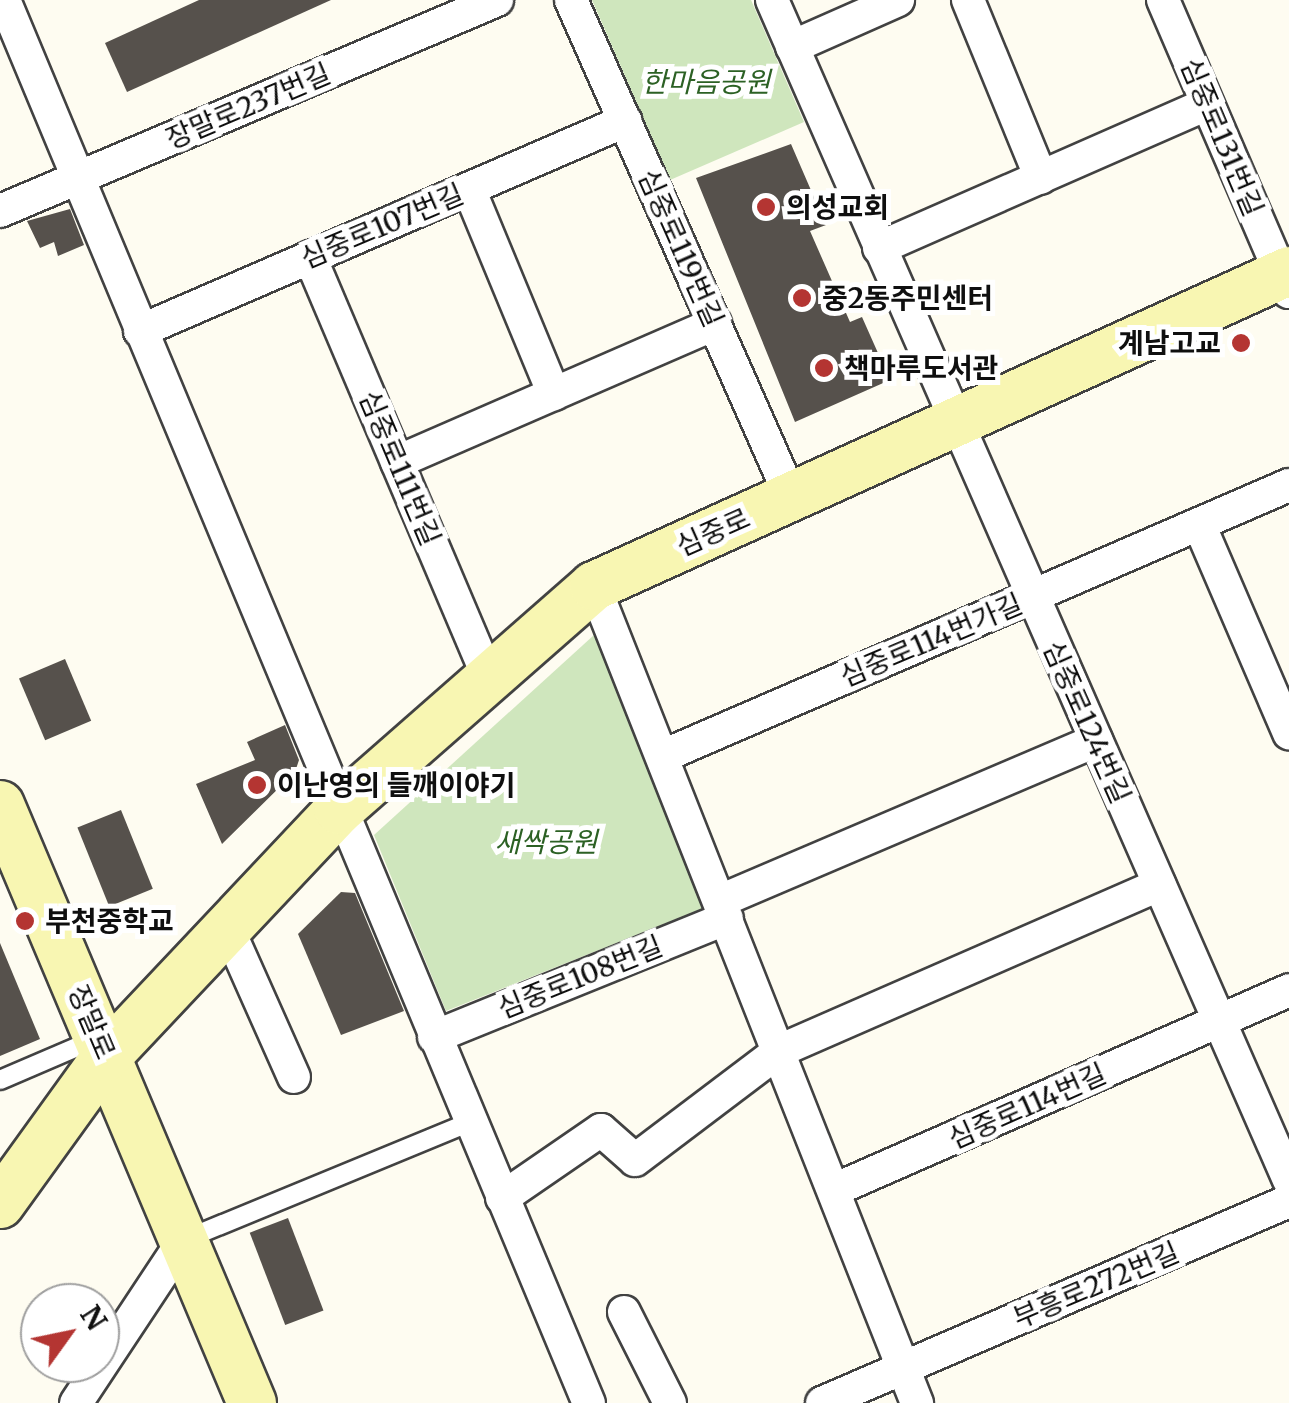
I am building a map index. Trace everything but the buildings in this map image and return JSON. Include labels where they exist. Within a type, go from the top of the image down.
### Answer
[{"type":"street","points":[[4,0],[589,1403]]},
{"type":"street","name":"장말로237번길","points":[[0,211],[497,0]]},
{"type":"street","name":"심중로119번길","points":[[571,0],[791,497]]},
{"type":"street","name":"심중로124번길","points":[[772,0],[1289,1180]]},
{"type":"street","points":[[792,47],[898,0]]},
{"type":"street","points":[[968,0],[1040,178]]},
{"type":"street","name":"심중로131번길","points":[[1163,0],[1286,279]]},
{"type":"street","points":[[880,248],[1207,104]]},
{"type":"street","name":"심중로107번길","points":[[140,331],[625,121]]},
{"type":"street","points":[[468,189],[554,394]]},
{"type":"street","name":"심중로111번길","points":[[310,257],[489,679]]},
{"type":"street","name":"심중로","points":[[0,1204],[102,1048],[228,929],[339,810],[594,586],[955,422],[1286,279]]},
{"type":"street","points":[[398,462],[715,324]]},
{"type":"street","name":"심중로114번가길","points":[[663,756],[1289,485]]},
{"type":"street","points":[[1199,524],[1289,733]]},
{"type":"street","points":[[594,586],[917,1403]]},
{"type":"street","points":[[724,910],[1096,741]]},
{"type":"street","name":"장말로","points":[[0,804],[252,1403]]},
{"type":"street","points":[[502,1198],[600,1130],[635,1160],[779,1051],[1159,885]]},
{"type":"street","name":"심중로108번길","points":[[434,1037],[724,910]]},
{"type":"street","points":[[228,929],[294,1077]]},
{"type":"street","points":[[1219,1021],[1289,990]]},
{"type":"street","name":"심중로114번길","points":[[834,1190],[1219,1021]]},
{"type":"street","name":"부흥로272번길","points":[[822,1403],[1289,1202]]},
{"type":"street","points":[[76,1403],[184,1240]]},
{"type":"street","points":[[624,1312],[670,1403]]},
{"type":"lane","points":[[0,1080],[102,1048]]},
{"type":"lane","points":[[184,1240],[470,1122]]},
{"type":"green space","name":"한마음공원","points":[[592,0],[751,0],[804,122],[670,180]]},
{"type":"green space","name":"새싹공원","points":[[594,635],[704,908],[446,1011],[374,835]]},
{"type":"place","name":"의성교회","points":[[766,207]]},
{"type":"place","name":"중2동주민센터","points":[[802,298]]},
{"type":"place","name":"계남고교","points":[[1241,343]]},
{"type":"place","name":"책마루도서관","points":[[824,368]]},
{"type":"place","name":"이난영의 들깨이야기","points":[[257,785]]},
{"type":"place","name":"부천중학교","points":[[25,921]]}]
